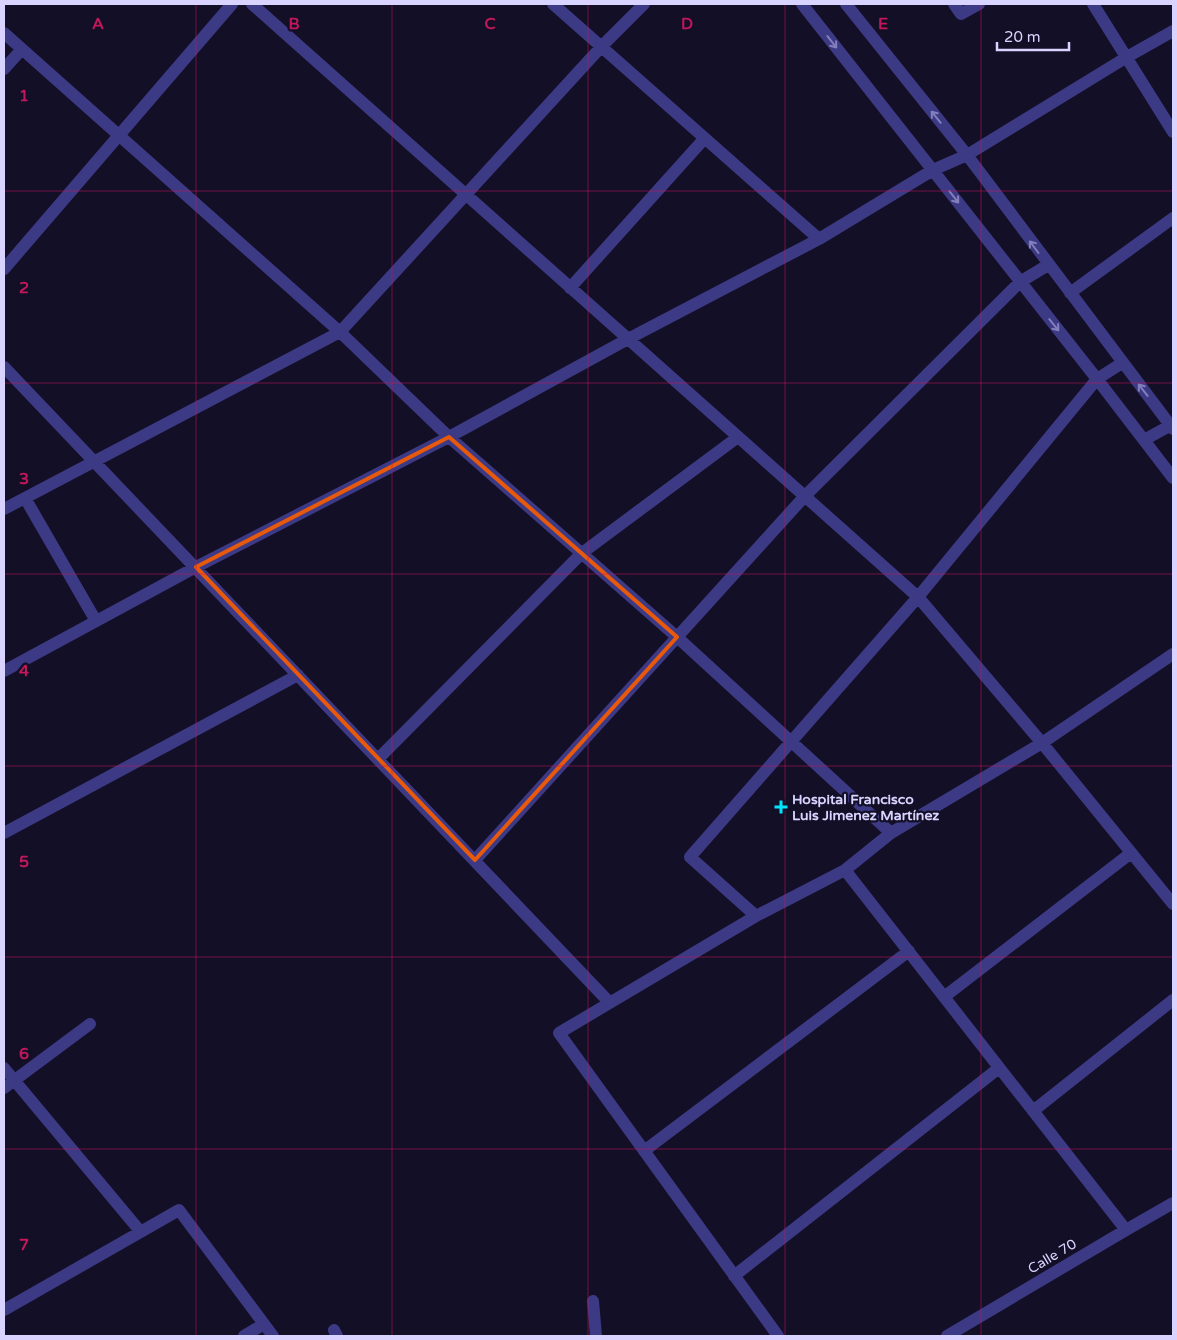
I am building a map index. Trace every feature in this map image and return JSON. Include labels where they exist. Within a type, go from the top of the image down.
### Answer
[{"type":"street","points":[[4,269],[232,4]]},
{"type":"street","points":[[252,4],[918,597],[1042,743],[1173,904]]},
{"type":"street","points":[[553,4],[819,239]]},
{"type":"street","points":[[4,508],[340,332],[602,46],[644,4]]},
{"type":"street","points":[[802,4],[1098,379],[1173,478]]},
{"type":"street","points":[[846,4],[966,155],[1122,363],[1172,426],[1144,440]]},
{"type":"street","points":[[954,4],[961,14],[979,4]]},
{"type":"street","points":[[1093,4],[1173,132]]},
{"type":"street","points":[[4,671],[196,568],[449,437],[628,339],[819,239],[933,170],[966,155],[1173,31]]},
{"type":"street","points":[[4,33],[340,332],[449,437],[677,637],[891,833]]},
{"type":"street","points":[[4,68],[22,49]]},
{"type":"street","points":[[570,288],[704,139]]},
{"type":"street","points":[[1070,293],[1173,218]]},
{"type":"street","points":[[475,860],[804,496],[1020,282],[1048,265]]},
{"type":"street","points":[[756,916],[690,857],[918,597],[1098,379],[1122,363]]},
{"type":"street","points":[[4,367],[610,1003]]},
{"type":"street","points":[[378,759],[582,554],[738,437]]},
{"type":"street","points":[[24,498],[96,621]]},
{"type":"street","points":[[778,1336],[559,1033],[756,916],[845,870],[891,833],[1042,743],[1173,654]]},
{"type":"street","points":[[4,832],[298,675]]},
{"type":"street","points":[[944,996],[1131,853]]},
{"type":"street","points":[[845,870],[1126,1230]]},
{"type":"street","points":[[644,1151],[909,951]]},
{"type":"street","points":[[1033,1112],[1173,1000]]},
{"type":"street","points":[[9,1084],[90,1024]]},
{"type":"street","points":[[4,1068],[9,1084],[140,1231]]},
{"type":"street","points":[[734,1276],[999,1068]]},
{"type":"street","name":"Calle 70","points":[[947,1336],[1173,1203]]},
{"type":"street","points":[[4,1310],[178,1210],[273,1336]]},
{"type":"street","points":[[593,1300],[596,1336]]},
{"type":"street","points":[[244,1336],[264,1324]]},
{"type":"highlighted area","points":[[449,437],[677,637],[475,860],[196,567]]},
{"type":"place","name":"Hospital Francisco Luis Jimenez Martínez","points":[[781,807]]}]
